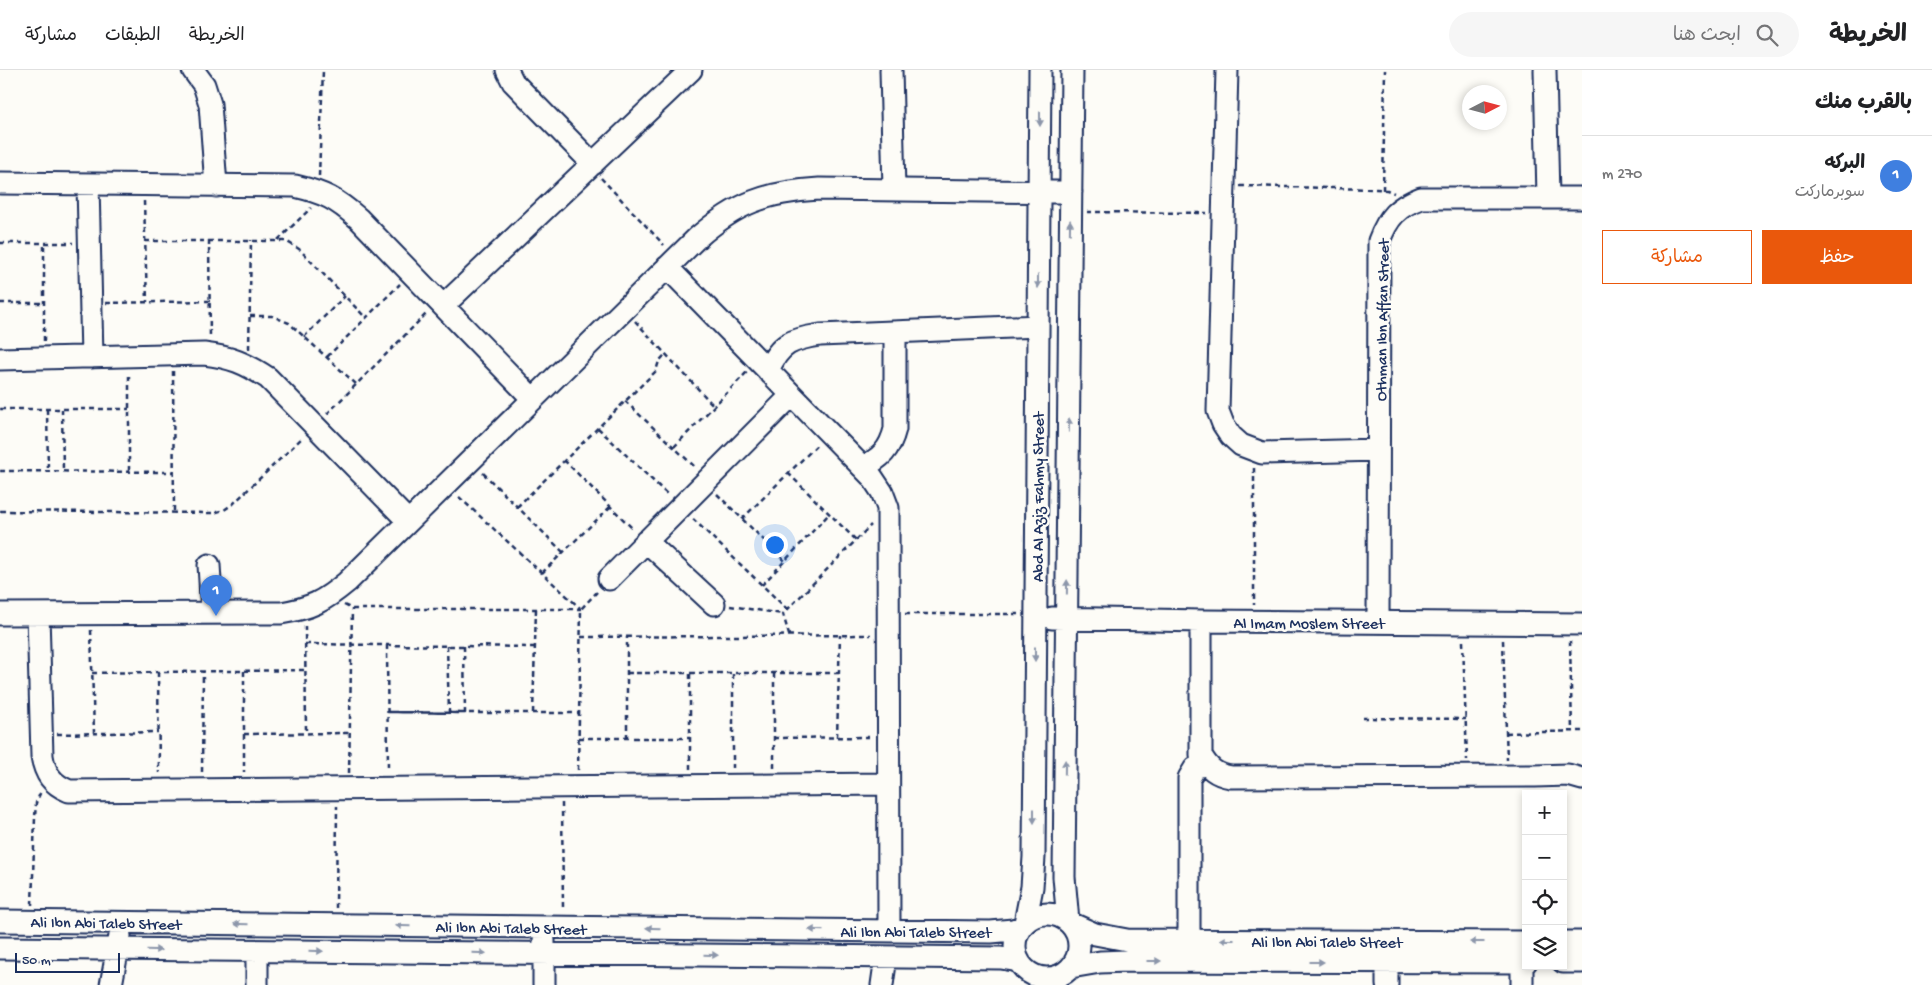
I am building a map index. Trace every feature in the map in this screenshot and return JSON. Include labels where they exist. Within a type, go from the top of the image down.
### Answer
[{"type":"street","points":[[193,70],[204,85],[210,104],[216,186]]},
{"type":"street","points":[[507,70],[513,82],[591,165]]},
{"type":"street","points":[[441,303],[691,70]]},
{"type":"street","points":[[892,70],[894,190]]},
{"type":"street","name":"Abd Al Aziz Fahmy Street","points":[[1023,925],[1034,875],[1040,70]]},
{"type":"street","name":"Abd Al Aziz Fahmy Street","points":[[1069,922],[1064,877],[1072,70]]},
{"type":"street","points":[[1227,70],[1218,411],[1223,424],[1231,436],[1241,445],[1262,453],[1378,450]]},
{"type":"street","points":[[1545,70],[1548,198]]},
{"type":"street","points":[[0,184],[295,186],[322,193],[340,203],[359,219],[533,399]]},
{"type":"street","points":[[88,184],[92,357]]},
{"type":"street","points":[[0,614],[280,613],[305,609],[328,598],[717,220],[740,206],[765,196],[792,190],[1039,192],[1071,202]]},
{"type":"street","name":"Othman Ibn Affan Street","points":[[1378,622],[1379,241],[1385,226],[1394,214],[1406,204],[1421,198],[1582,198]]},
{"type":"street","points":[[672,262],[763,366],[862,468],[882,492],[888,508],[889,931]]},
{"type":"street","points":[[763,366],[782,347],[793,340],[820,335],[1038,326]]},
{"type":"street","points":[[862,468],[874,462],[892,442],[895,428],[895,332]]},
{"type":"street","points":[[0,359],[173,355],[227,356],[248,365],[268,378],[408,521]]},
{"type":"street","points":[[609,579],[792,395]]},
{"type":"street","points":[[646,542],[714,604]]},
{"type":"street","points":[[209,565],[212,613]]},
{"type":"street","points":[[38,614],[41,734],[44,768],[58,786],[69,791],[888,784]]},
{"type":"street","name":"Al Imam Moslem Street","points":[[1036,616],[1254,622],[1576,624]]},
{"type":"street","points":[[1201,621],[1201,755],[1212,771],[1221,776],[1568,775],[1582,778]]},
{"type":"street","points":[[1188,940],[1189,778],[1195,768],[1206,764]]},
{"type":"street","points":[[1034,875],[1049,880],[1064,877]]},
{"type":"street","points":[[1046,914],[1054,914],[1069,922],[1078,937],[1079,945],[1078,953],[1065,976],[1035,980],[1019,961],[1016,940],[1023,925],[1032,918],[1046,914]]},
{"type":"street","name":"Ali Ibn Abi Taleb Street","points":[[0,921],[978,932],[1003,931],[1023,925]]},
{"type":"street","points":[[110,985],[123,922]]},
{"type":"street","name":"Ali Ibn Abi Taleb Street","points":[[1069,922],[1127,951],[1388,962],[1450,952]]},
{"type":"street","points":[[544,985],[544,954],[554,927]]},
{"type":"street","points":[[978,932],[983,945],[982,952],[978,958]]},
{"type":"street","name":"Ali Ibn Abi Taleb Street","points":[[1065,976],[1127,951],[1188,940],[1522,956]]},
{"type":"street","points":[[1567,942],[1582,942]]},
{"type":"street","name":"Ali Ibn Abi Taleb Street","points":[[0,948],[978,958],[1019,961]]},
{"type":"street","points":[[257,985],[258,951]]},
{"type":"street","points":[[882,985],[886,957]]},
{"type":"street","points":[[1387,985],[1388,962]]},
{"type":"street","points":[[1567,962],[1582,962]]},
{"type":"street","points":[[1522,985],[1523,970]]},
{"type":"path","points":[[278,240],[322,193],[323,70]]},
{"type":"path","points":[[1383,190],[1385,70]]},
{"type":"path","points":[[591,165],[672,262]]},
{"type":"path","points":[[144,185],[147,302]]},
{"type":"path","points":[[1224,185],[1383,190],[1398,196],[1406,204]]},
{"type":"path","points":[[1071,202],[1223,213]]},
{"type":"path","points":[[209,240],[210,355]]},
{"type":"path","points":[[248,365],[251,240]]},
{"type":"path","points":[[146,241],[278,240],[293,244],[366,318]]},
{"type":"path","points":[[0,243],[90,243]]},
{"type":"path","points":[[44,243],[44,358]]},
{"type":"path","points":[[327,358],[411,273]]},
{"type":"path","points":[[304,337],[345,296]]},
{"type":"path","points":[[91,303],[210,301]]},
{"type":"path","points":[[0,303],[44,303]]},
{"type":"path","points":[[0,511],[213,513],[224,510],[233,504],[315,426],[441,303]]},
{"type":"path","points":[[624,309],[714,406]]},
{"type":"path","points":[[250,316],[272,316],[288,323],[356,384]]},
{"type":"path","points":[[517,507],[656,371],[659,361],[666,354]]},
{"type":"path","points":[[173,355],[174,512]]},
{"type":"path","points":[[129,356],[129,471]]},
{"type":"path","points":[[674,447],[714,406],[763,366]]},
{"type":"path","points":[[626,401],[674,447],[742,519],[785,561]]},
{"type":"path","points":[[0,408],[129,409]]},
{"type":"path","points":[[47,409],[48,471]]},
{"type":"path","points":[[62,409],[63,471]]},
{"type":"path","points":[[742,519],[829,433]]},
{"type":"path","points":[[1254,451],[1254,622]]},
{"type":"path","points":[[470,460],[564,552]]},
{"type":"path","points":[[564,460],[646,542]]},
{"type":"path","points":[[0,471],[174,472]]},
{"type":"path","points":[[788,473],[856,540]]},
{"type":"path","points":[[445,485],[581,609]]},
{"type":"path","points":[[542,573],[611,506]]},
{"type":"path","points":[[783,614],[888,508]]},
{"type":"path","points":[[762,585],[829,514]]},
{"type":"path","points":[[554,927],[570,786],[579,738],[581,609],[609,579]]},
{"type":"path","points":[[328,598],[352,609],[581,609]]},
{"type":"path","points":[[714,604],[783,614]]},
{"type":"path","points":[[305,609],[306,733]]},
{"type":"path","points":[[335,925],[343,788],[350,733],[352,609]]},
{"type":"path","points":[[533,713],[536,609]]},
{"type":"path","points":[[90,614],[94,733]]},
{"type":"path","points":[[783,614],[789,636]]},
{"type":"path","points":[[888,614],[1036,616]]},
{"type":"path","points":[[1463,623],[1468,776]]},
{"type":"path","points":[[1503,623],[1508,776]]},
{"type":"path","points":[[1572,732],[1576,624]]},
{"type":"path","points":[[838,737],[840,635]]},
{"type":"path","points":[[581,637],[888,635]]},
{"type":"path","points":[[627,636],[627,738]]},
{"type":"path","points":[[305,644],[535,648]]},
{"type":"path","points":[[388,645],[389,788]]},
{"type":"path","points":[[447,646],[449,712]]},
{"type":"path","points":[[464,646],[465,713]]},
{"type":"path","points":[[92,673],[306,670]]},
{"type":"path","points":[[202,790],[203,671]]},
{"type":"path","points":[[244,671],[244,789]]},
{"type":"path","points":[[158,672],[159,790]]},
{"type":"path","points":[[627,673],[839,673]]},
{"type":"path","points":[[689,785],[690,673]]},
{"type":"path","points":[[732,673],[733,785]]},
{"type":"path","points":[[774,673],[774,784]]},
{"type":"path","points":[[388,712],[579,713]]},
{"type":"path","points":[[1363,718],[1466,719]]},
{"type":"path","points":[[1506,733],[1582,731]]},
{"type":"path","points":[[41,734],[158,732]]},
{"type":"path","points":[[244,734],[350,733]]},
{"type":"path","points":[[774,738],[888,736]]},
{"type":"path","points":[[579,738],[690,738]]},
{"type":"path","points":[[32,921],[34,817],[36,803],[50,778]]},
{"type":"place","name":"البركه","points":[[216,616]]}]
